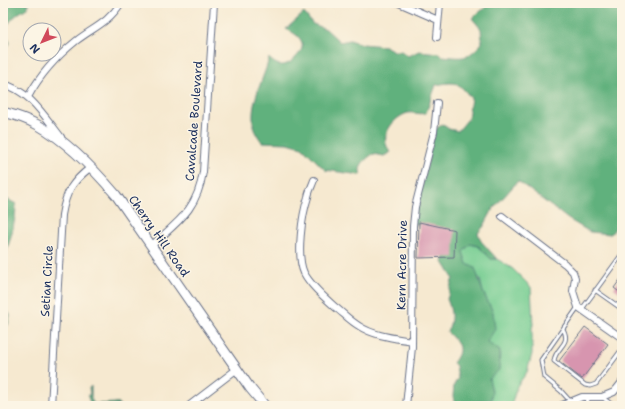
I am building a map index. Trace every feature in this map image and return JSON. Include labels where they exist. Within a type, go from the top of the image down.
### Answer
[{"type":"main road","name":"Cherry Hill Road","points":[[3,112],[38,125],[69,148],[91,167],[116,196],[264,406]]},
{"type":"street","points":[[28,97],[50,64],[76,41],[106,21],[120,3]]},
{"type":"street","name":"Cavalcade Boulevard","points":[[151,246],[184,216],[200,189],[203,172],[214,3]]},
{"type":"street","points":[[399,3],[438,20]]},
{"type":"street","points":[[437,37],[440,3]]},
{"type":"street","points":[[3,84],[17,88],[28,97],[69,148]]},
{"type":"street","name":"Kern Acre Drive","points":[[406,406],[412,341],[413,226],[415,207],[434,132],[437,104]]},
{"type":"street","name":"Setian Circle","points":[[51,406],[63,208],[70,188],[91,167]]},
{"type":"street","points":[[314,180],[305,210],[300,246],[301,260],[304,271],[309,280],[328,300],[360,327],[381,335],[412,341]]},
{"type":"street","points":[[502,216],[565,264],[573,272],[575,278],[573,292],[580,308],[622,338]]},
{"type":"street","points":[[190,405],[237,368]]},
{"type":"street","points":[[560,406],[582,397],[602,397],[614,392],[622,382]]},
{"type":"lane","points":[[570,401],[561,391],[544,377],[541,360],[563,328],[596,290],[622,254]]},
{"type":"lane","points":[[596,290],[622,309]]},
{"type":"lane","points":[[563,328],[566,339],[554,357],[554,361],[585,385],[590,386],[596,384],[622,349]]},
{"type":"lane","points":[[584,406],[590,397]]},
{"type":"lane","points":[[602,397],[614,406]]},
{"type":"green space","points":[[3,3],[28,3],[28,8],[17,14],[8,24],[5,31],[10,43],[3,49]]},
{"type":"green space","points":[[487,3],[617,3],[616,8],[622,16],[622,219],[611,234],[590,232],[568,219],[518,181],[493,209],[484,226],[478,233],[481,241],[497,259],[491,259],[478,246],[470,244],[463,252],[467,264],[475,268],[483,292],[493,312],[495,329],[487,342],[500,351],[499,370],[489,379],[492,391],[491,400],[474,402],[474,406],[455,406],[453,396],[454,385],[458,378],[456,366],[453,363],[458,354],[459,346],[447,332],[451,316],[447,299],[453,278],[443,262],[447,253],[435,226],[413,224],[435,130],[442,124],[449,129],[458,131],[468,119],[471,98],[456,84],[448,83],[436,85],[426,113],[408,113],[399,117],[391,125],[386,134],[386,145],[391,152],[384,156],[373,154],[361,165],[361,175],[325,170],[302,147],[288,143],[262,142],[256,132],[253,122],[253,111],[258,90],[269,58],[277,64],[284,65],[288,64],[301,51],[302,45],[300,38],[296,34],[286,29],[304,13],[313,24],[326,29],[340,42],[350,40],[362,44],[385,46],[394,51],[401,51],[408,56],[419,51],[439,53],[442,56],[465,57],[482,43],[481,29],[472,18],[486,7]]},
{"type":"green space","points":[[3,197],[16,204],[16,211],[10,240],[3,262]]},
{"type":"green space","points":[[470,244],[478,246],[491,259],[497,259],[513,269],[531,287],[533,325],[532,354],[527,372],[517,386],[511,406],[474,406],[474,402],[492,391],[489,379],[487,342],[493,312],[483,292],[480,279],[467,264],[463,252]]},
{"type":"green space","points":[[3,304],[10,315],[8,325],[3,326]]},
{"type":"green space","points":[[91,386],[91,399],[94,404],[118,403],[120,406],[91,406],[88,397],[90,393],[89,388]]},
{"type":"building","points":[[419,222],[455,230],[454,257],[418,258]]},
{"type":"building","points":[[622,277],[622,294],[614,288]]},
{"type":"building","points":[[585,327],[608,344],[582,379],[559,361]]}]
